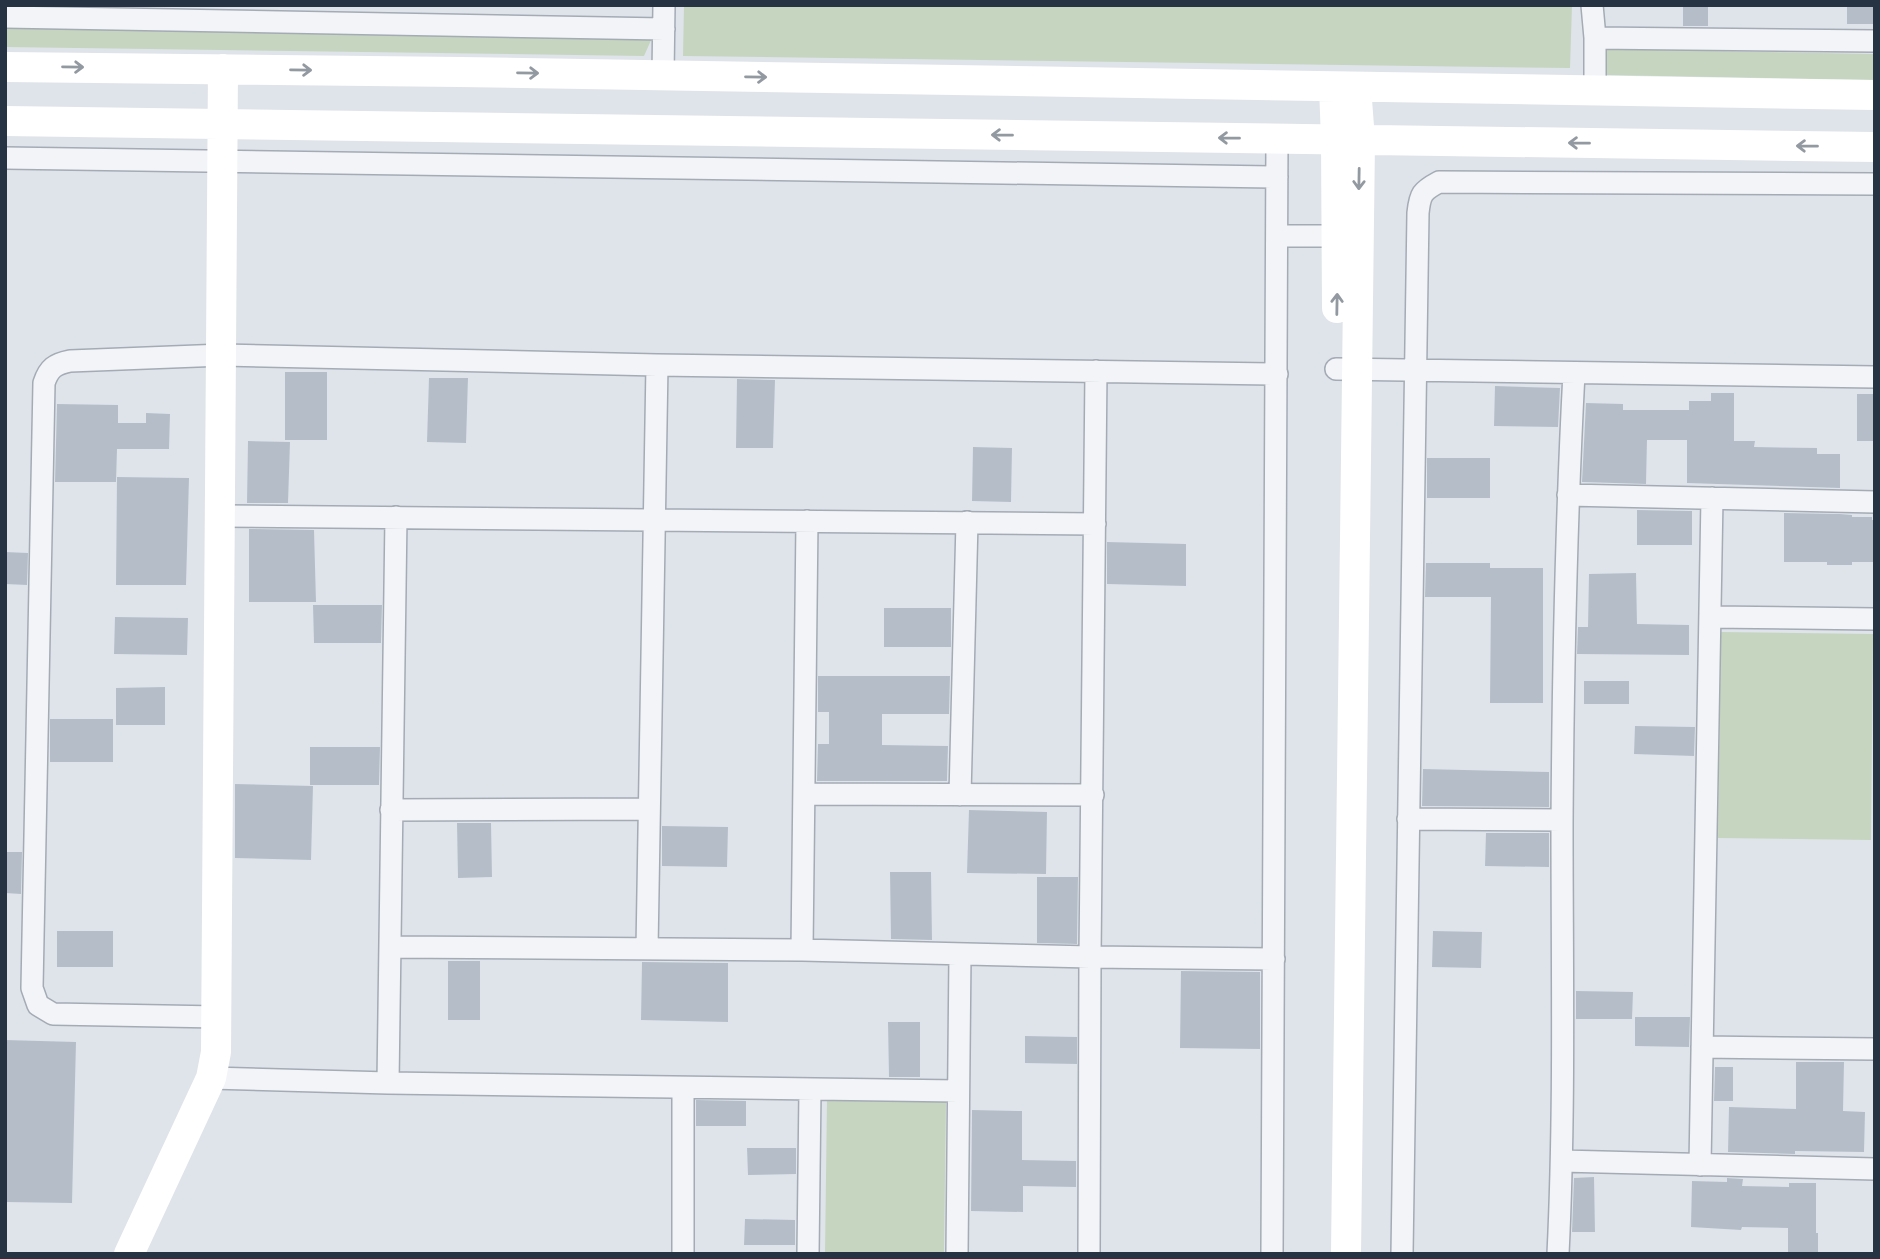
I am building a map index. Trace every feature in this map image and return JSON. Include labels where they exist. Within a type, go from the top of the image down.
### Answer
[{"type":"street","points":[[663,75],[664,5]]},
{"type":"street","points":[[1592,5],[1595,91]]},
{"type":"street","points":[[5,17],[101,12],[664,29]]},
{"type":"street","points":[[1595,38],[1875,41]]},
{"type":"street","points":[[5,66],[1875,95]]},
{"type":"street","points":[[129,1254],[211,1078],[216,1052],[223,69]]},
{"type":"street","points":[[1345,87],[1348,140],[1346,1254]]},
{"type":"street","points":[[5,121],[1875,148]]},
{"type":"street","points":[[1272,1254],[1277,139]]},
{"type":"street","points":[[1326,1254],[1347,369],[1337,236],[1348,140]]},
{"type":"street","points":[[5,158],[1277,177]]},
{"type":"street","points":[[1402,1254],[1414,370],[1420,197],[1427,188],[1439,182],[1875,184]]},
{"type":"street","points":[[1278,236],[1337,236]]},
{"type":"street","points":[[218,1017],[53,1014],[38,1005],[32,988],[44,383],[48,371],[57,363],[223,355],[657,365],[1277,374]]},
{"type":"street","points":[[646,948],[657,365]]},
{"type":"street","points":[[1347,369],[1875,377]]},
{"type":"street","points":[[1089,1254],[1096,371]]},
{"type":"street","points":[[1558,1254],[1562,1161],[1562,820],[1568,495],[1574,373]]},
{"type":"street","points":[[1568,495],[1875,502]]},
{"type":"street","points":[[1700,1165],[1712,498]]},
{"type":"street","points":[[221,516],[1095,524]]},
{"type":"street","points":[[388,1083],[396,517]]},
{"type":"street","points":[[802,950],[807,521]]},
{"type":"street","points":[[960,795],[968,522]]},
{"type":"street","points":[[1710,617],[1875,619]]},
{"type":"street","points":[[804,794],[1093,795]]},
{"type":"street","points":[[391,810],[649,809]]},
{"type":"street","points":[[1408,819],[1562,820]]},
{"type":"street","points":[[391,947],[646,948],[1274,958]]},
{"type":"street","points":[[957,1254],[960,954]]},
{"type":"street","points":[[1702,1047],[1875,1049]]},
{"type":"street","points":[[211,1078],[958,1091]]},
{"type":"street","points":[[683,1088],[683,1254]]},
{"type":"street","points":[[808,1254],[810,1090]]},
{"type":"street","points":[[1562,1161],[1875,1169]]},
{"type":"green space","points":[[684,5],[1572,5],[1570,68],[683,56]]},
{"type":"green space","points":[[5,27],[652,38],[644,56],[5,47]]},
{"type":"green space","points":[[1606,49],[1875,54],[1875,80],[1606,75]]},
{"type":"green space","points":[[1721,632],[1873,634],[1871,840],[1718,838]]},
{"type":"green space","points":[[827,1100],[946,1102],[944,1254],[825,1254]]},
{"type":"building","points":[[1683,5],[1708,5],[1708,26],[1683,26]]},
{"type":"building","points":[[1847,5],[1873,5],[1873,24],[1847,24]]},
{"type":"building","points":[[285,372],[327,372],[327,440],[285,440]]},
{"type":"building","points":[[429,378],[468,378],[466,443],[427,442]]},
{"type":"building","points":[[737,379],[775,380],[773,448],[736,448]]},
{"type":"building","points":[[1495,386],[1560,388],[1558,427],[1494,426]]},
{"type":"building","points":[[1711,393],[1734,393],[1734,441],[1755,441],[1754,447],[1817,448],[1817,454],[1840,454],[1840,488],[1687,483],[1687,440],[1647,440],[1646,484],[1582,482],[1586,403],[1623,404],[1623,410],[1689,410],[1689,401],[1711,401]]},
{"type":"building","points":[[1857,394],[1875,394],[1875,441],[1857,441]]},
{"type":"building","points":[[57,404],[118,405],[118,423],[146,423],[146,413],[170,414],[169,449],[117,449],[116,482],[55,482]]},
{"type":"building","points":[[248,441],[290,442],[288,503],[247,503]]},
{"type":"building","points":[[973,447],[1012,448],[1011,502],[972,501]]},
{"type":"building","points":[[1427,458],[1490,458],[1490,498],[1427,498]]},
{"type":"building","points":[[117,477],[189,478],[186,585],[116,585]]},
{"type":"building","points":[[1637,510],[1692,511],[1692,545],[1637,545]]},
{"type":"building","points":[[1784,513],[1872,517],[1872,520],[1875,520],[1875,562],[1827,565],[1827,562],[1784,562]]},
{"type":"building","points":[[249,529],[314,530],[316,602],[249,602]]},
{"type":"building","points":[[1107,542],[1186,544],[1186,586],[1107,584]]},
{"type":"building","points":[[5,552],[28,553],[27,585],[5,584]]},
{"type":"building","points":[[1426,563],[1490,563],[1490,568],[1543,568],[1543,703],[1490,703],[1491,597],[1425,597]]},
{"type":"building","points":[[1636,573],[1637,624],[1689,625],[1689,655],[1577,654],[1578,627],[1588,627],[1589,574]]},
{"type":"building","points":[[313,605],[382,605],[381,643],[314,643]]},
{"type":"building","points":[[884,608],[951,608],[951,647],[884,647]]},
{"type":"building","points":[[115,617],[188,618],[187,655],[114,654]]},
{"type":"building","points":[[818,676],[950,676],[949,714],[882,714],[882,745],[948,746],[947,781],[817,781],[818,744],[829,744],[829,712],[818,712]]},
{"type":"building","points":[[1584,681],[1629,681],[1629,704],[1584,704]]},
{"type":"building","points":[[165,687],[165,725],[116,725],[116,688]]},
{"type":"building","points":[[50,719],[113,719],[113,762],[50,762]]},
{"type":"building","points":[[1635,726],[1695,727],[1694,756],[1634,754]]},
{"type":"building","points":[[310,747],[380,747],[379,785],[310,785]]},
{"type":"building","points":[[1423,769],[1549,772],[1549,807],[1422,806]]},
{"type":"building","points":[[235,784],[313,786],[311,860],[235,858]]},
{"type":"building","points":[[969,810],[1047,812],[1046,874],[967,873]]},
{"type":"building","points":[[457,823],[491,823],[492,877],[458,878]]},
{"type":"building","points":[[662,826],[728,827],[727,867],[662,866]]},
{"type":"building","points":[[1486,833],[1549,833],[1549,867],[1485,866]]},
{"type":"building","points":[[5,852],[22,852],[21,894],[5,893]]},
{"type":"building","points":[[890,872],[931,872],[932,940],[891,939]]},
{"type":"building","points":[[1037,877],[1078,877],[1077,944],[1037,943]]},
{"type":"building","points":[[57,931],[113,931],[113,967],[57,967]]},
{"type":"building","points":[[1433,931],[1482,932],[1481,968],[1432,967]]},
{"type":"building","points":[[448,961],[480,961],[480,1020],[448,1020]]},
{"type":"building","points":[[642,962],[728,963],[728,1022],[641,1020]]},
{"type":"building","points":[[1181,971],[1260,972],[1260,1049],[1180,1048]]},
{"type":"building","points":[[1576,991],[1633,992],[1632,1019],[1576,1019]]},
{"type":"building","points":[[1635,1017],[1690,1017],[1689,1047],[1635,1046]]},
{"type":"building","points":[[888,1022],[920,1022],[920,1077],[889,1077]]},
{"type":"building","points":[[1025,1036],[1077,1037],[1077,1064],[1025,1063]]},
{"type":"building","points":[[5,1040],[76,1042],[72,1203],[5,1202]]},
{"type":"building","points":[[1796,1062],[1844,1062],[1843,1111],[1865,1112],[1864,1152],[1728,1152],[1729,1107],[1796,1109]]},
{"type":"building","points":[[1715,1067],[1733,1067],[1733,1101],[1714,1101]]},
{"type":"building","points":[[696,1100],[746,1101],[746,1126],[696,1126]]},
{"type":"building","points":[[972,1110],[1022,1111],[1022,1160],[1076,1161],[1076,1187],[1023,1186],[1023,1212],[971,1211]]},
{"type":"building","points":[[747,1148],[796,1148],[796,1174],[748,1175]]},
{"type":"building","points":[[1594,1177],[1595,1232],[1572,1232],[1574,1178]]},
{"type":"building","points":[[1727,1178],[1743,1179],[1742,1186],[1789,1187],[1789,1183],[1816,1183],[1818,1254],[1788,1254],[1788,1228],[1742,1227],[1741,1230],[1691,1227],[1692,1181],[1727,1182]]},
{"type":"building","points":[[745,1219],[795,1220],[795,1245],[744,1245]]}]
